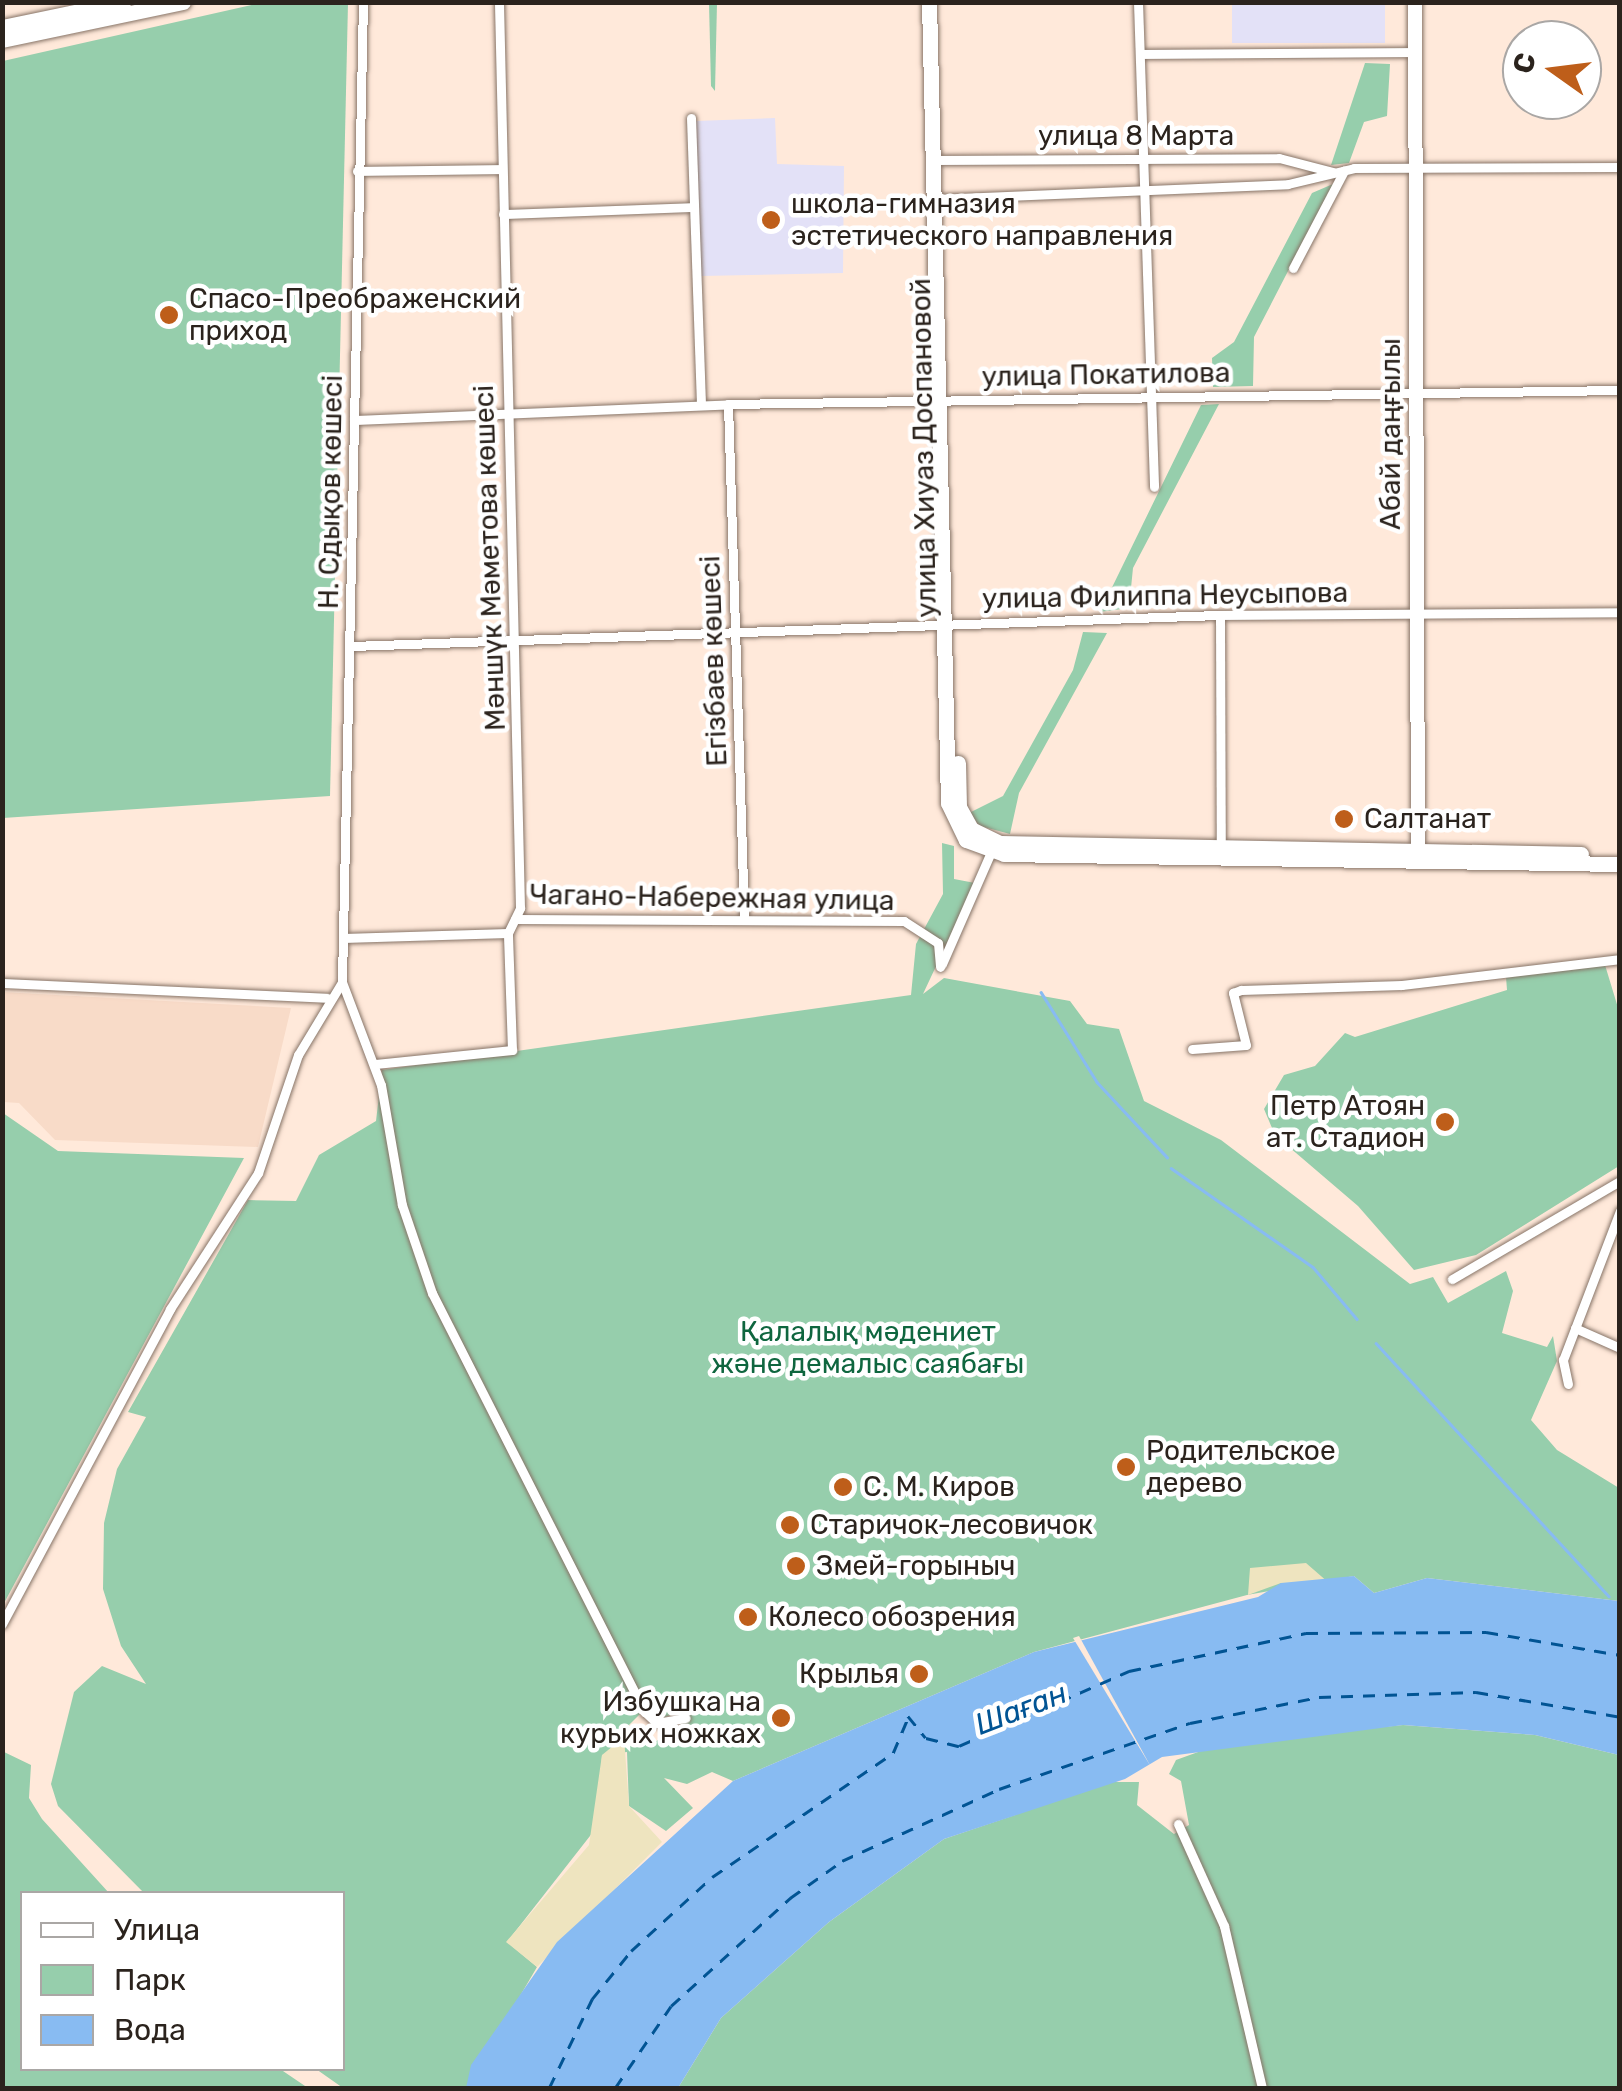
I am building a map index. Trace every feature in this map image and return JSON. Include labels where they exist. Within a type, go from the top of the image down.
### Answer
[{"type":"main road","points":[[2,28],[123,2]]},
{"type":"main road","points":[[2,40],[183,2]]},
{"type":"main road","name":"улица Хиуаз Доспановой","points":[[930,2],[938,160],[954,823],[991,852]]},
{"type":"main road","name":"улица Хиуаз Доспановой","points":[[938,160],[940,2]]},
{"type":"main road","name":"Абай даңғылы","points":[[1415,2],[1418,858]]},
{"type":"main road","name":"улица Хиуаз Доспановой","points":[[948,623],[959,808],[971,830],[1019,844],[1173,848],[1221,855]]},
{"type":"main road","points":[[991,852],[1620,864]]},
{"type":"main road","points":[[1418,858],[1620,854]]},
{"type":"street","name":"Н. Сдықов көшесі","points":[[342,982],[363,2]]},
{"type":"street","name":"Мәншүк Мәметова көшесі","points":[[375,1064],[512,1050],[508,934],[515,919],[517,637],[507,419],[499,2]]},
{"type":"street","points":[[1138,2],[1154,488]]},
{"type":"street","points":[[1141,54],[1415,52]]},
{"type":"street","points":[[691,118],[701,405]]},
{"type":"street","name":"улица 8 Марта","points":[[938,160],[1279,158],[1340,172]]},
{"type":"street","name":"улица 8 Марта","points":[[939,199],[1143,191],[1340,172],[1620,167]]},
{"type":"street","points":[[358,171],[502,169]]},
{"type":"street","points":[[1292,268],[1340,172]]},
{"type":"street","points":[[503,214],[693,207]]},
{"type":"street","name":"улица Покатилова","points":[[354,420],[507,419],[728,404],[1620,390]]},
{"type":"street","name":"Егізбаев көшесі","points":[[728,404],[744,916]]},
{"type":"street","name":"улица Филиппа Неусыпова","points":[[352,646],[736,629],[1220,615],[1620,612]]},
{"type":"street","points":[[1220,615],[1221,855]]},
{"type":"street","name":"Чагано-Набережная улица","points":[[515,919],[744,916],[904,921],[938,943],[940,967],[991,852]]},
{"type":"street","points":[[343,938],[508,934]]},
{"type":"street","points":[[1192,1048],[1246,1045],[1233,994],[1241,990],[1402,985],[1620,959]]},
{"type":"street","points":[[2,1624],[170,1309],[258,1173],[327,998],[342,982],[375,1064],[402,1205],[432,1293],[645,1712],[657,1723],[686,1718]]},
{"type":"street","points":[[2,983],[327,998]]},
{"type":"street","points":[[1452,1279],[1620,1182]]},
{"type":"street","points":[[1568,1384],[1564,1360],[1620,1211]]},
{"type":"street","points":[[1606,1250],[1620,1255]]},
{"type":"street","points":[[1575,1328],[1620,1348]]},
{"type":"street","points":[[1178,1824],[1224,1926],[1262,2088]]},
{"type":"shaded area","points":[[1232,3],[1385,3],[1385,43],[1232,43]]},
{"type":"shaded area","name":"школа-гимназия эстетического направления","points":[[775,118],[777,164],[844,166],[843,273],[700,276],[696,121]]},
{"type":"shaded area","points":[[2,992],[291,1008],[258,1147],[55,1140],[19,1103],[3,1102]]},
{"type":"green space","points":[[261,3],[348,3],[330,796],[3,818],[3,61]]},
{"type":"green space","points":[[709,3],[717,3],[715,91],[711,86]]},
{"type":"green space","points":[[1365,63],[1390,64],[1387,116],[1364,122],[1349,163],[1331,165]]},
{"type":"green space","points":[[1333,184],[1254,337],[1253,386],[1213,387],[1212,358],[1234,342],[1312,193]]},
{"type":"green space","points":[[1219,404],[1133,568],[1129,608],[1100,612],[1201,405]]},
{"type":"green space","points":[[1083,632],[1107,633],[1019,793],[1010,834],[980,826],[969,813],[1003,796],[1073,670]]},
{"type":"green space","name":"Қалалық мәдениет және демалыс саябағы","points":[[942,843],[954,846],[954,879],[975,883],[923,994],[944,978],[1070,1001],[1087,1024],[1119,1029],[1144,1101],[1221,1140],[1410,1284],[1433,1277],[1448,1303],[1506,1271],[1513,1291],[1502,1333],[1547,1347],[1553,1336],[1557,1361],[1531,1420],[1557,1450],[1619,1488],[1619,1601],[1427,1578],[1374,1593],[1354,1576],[1247,1595],[1034,1652],[733,1781],[712,1772],[687,1784],[664,1778],[693,1808],[666,1831],[629,1806],[627,1752],[602,1755],[597,1827],[507,1942],[537,1967],[466,2088],[343,2088],[319,2071],[345,2071],[345,1891],[142,1891],[58,1806],[51,1784],[74,1692],[102,1666],[146,1684],[121,1646],[103,1589],[104,1523],[117,1469],[146,1417],[128,1412],[248,1200],[296,1201],[319,1155],[376,1121],[382,1070],[911,995],[916,944],[943,894]],"holes":[[[645,1709],[657,1720],[676,1713],[685,1727],[654,1742],[644,1725],[628,1726]]]},
{"type":"green space","name":"Петр Атоян ат. Стадион","points":[[1605,965],[1619,1011],[1619,1166],[1476,1255],[1414,1270],[1358,1206],[1275,1135],[1264,1109],[1284,1075],[1315,1066],[1345,1033],[1355,1037],[1507,990],[1506,977]]},
{"type":"green space","points":[[3,1113],[58,1151],[244,1158],[3,1605]]},
{"type":"green space","points":[[1403,1725],[1535,1735],[1619,1755],[1619,2088],[678,2088],[721,2018],[829,1922],[944,1839],[1112,1782],[1139,1782],[1137,1805],[1174,1834],[1189,1825],[1181,1781],[1169,1774],[1176,1760],[1223,1743]]},
{"type":"green space","points":[[2,1751],[31,1765],[29,1798],[42,1819],[107,1891],[20,1891],[20,2071],[283,2071],[308,2088],[3,2088]]},
{"type":"sand","points":[[1306,1563],[1329,1583],[1281,1583],[1248,1595],[1250,1568]]},
{"type":"sand","points":[[624,1737],[629,1806],[662,1842],[537,1967],[506,1942],[589,1845],[602,1755]]},
{"type":"water","name":"Шаған","points":[[1354,1576],[1374,1593],[1427,1578],[1619,1601],[1619,1755],[1535,1735],[1403,1725],[1162,1757],[1125,1779],[944,1839],[829,1922],[721,2018],[678,2088],[466,2088],[471,2065],[557,1942],[733,1781],[1034,1652],[1258,1597],[1281,1583]]},
{"type":"pier","points":[[1079,1636],[1151,1767],[1073,1638]]},
{"type":"waterway","points":[[1041,992],[1097,1082],[1167,1157]]},
{"type":"waterway","points":[[1171,1168],[1313,1267],[1357,1319]]},
{"type":"waterway","points":[[1376,1343],[1609,1596]]},
{"type":"ferry route","points":[[908,1716],[926,1738],[959,1746],[1129,1671],[1306,1633],[1486,1632],[1620,1655]]},
{"type":"ferry route","points":[[615,2088],[671,2006],[790,1898],[842,1861],[999,1789],[1190,1723],[1319,1697],[1476,1692],[1620,1717]]},
{"type":"ferry route","points":[[549,2088],[592,1999],[631,1951],[712,1877],[893,1753],[908,1717]]},
{"type":"place","name":"школа-гимназия эстетического направления","points":[[771,220]]},
{"type":"place","name":"Спасо-Преображенский приход","points":[[169,315]]},
{"type":"place","name":"Салтанат","points":[[1344,819]]},
{"type":"place","name":"Петр Атоян ат. Стадион","points":[[1445,1122]]},
{"type":"place","name":"Родительское дерево","points":[[1126,1467]]},
{"type":"place","name":"С. М. Киров","points":[[843,1487]]},
{"type":"place","name":"Старичок-лесовичок","points":[[790,1525]]},
{"type":"place","name":"Змей-горыныч","points":[[796,1566]]},
{"type":"place","name":"Колесо обозрения","points":[[748,1617]]},
{"type":"place","name":"Крылья","points":[[919,1674]]},
{"type":"place","name":"Избушка на курьих ножках","points":[[781,1718]]}]
